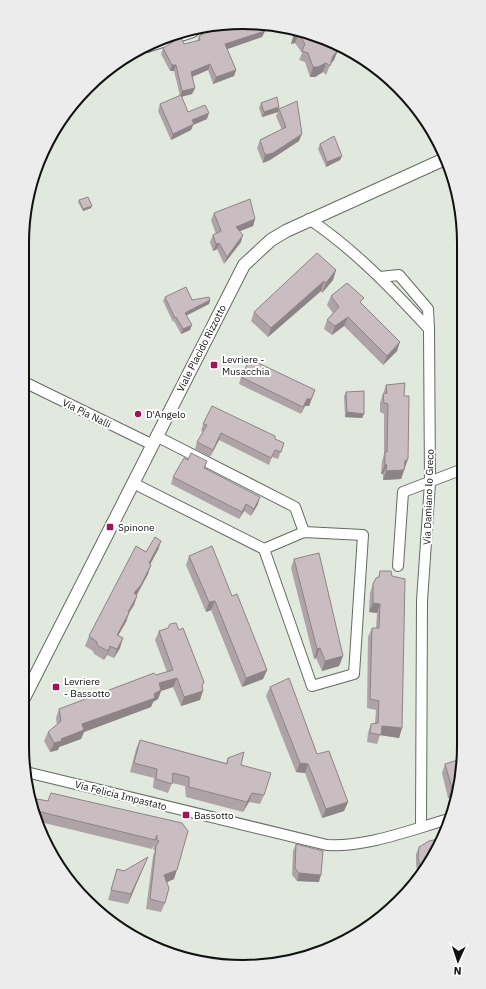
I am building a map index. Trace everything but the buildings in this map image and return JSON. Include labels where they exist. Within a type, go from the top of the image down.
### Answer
[{"type":"street","name":"Viale Placido Rizzotto","points":[[29,688],[244,265],[271,240],[309,219],[441,161]]},
{"type":"street","points":[[309,219],[329,233],[380,277],[428,329]]},
{"type":"street","name":"Via Damiano lo Greco","points":[[380,277],[399,275],[428,309],[430,483],[422,601],[421,827]]},
{"type":"street","name":"Via Pia Nalli","points":[[29,384],[154,440],[295,507],[304,532]]},
{"type":"street","points":[[398,566],[403,492],[457,472]]},
{"type":"street","points":[[133,483],[264,549],[312,686],[354,674],[363,535],[304,532],[264,549]]},
{"type":"street","name":"Via Felicia Impastato","points":[[31,773],[327,844],[344,846],[362,843],[444,820]]},
{"type":"place","name":"Levriere - Musacchia","points":[[214,365]]},
{"type":"place","name":"D'Angelo","points":[[138,414]]},
{"type":"place","name":"Spinone","points":[[110,527]]},
{"type":"place","name":"Levriere - Bassotto","points":[[56,687]]},
{"type":"place","name":"Bassotto","points":[[186,815]]}]
